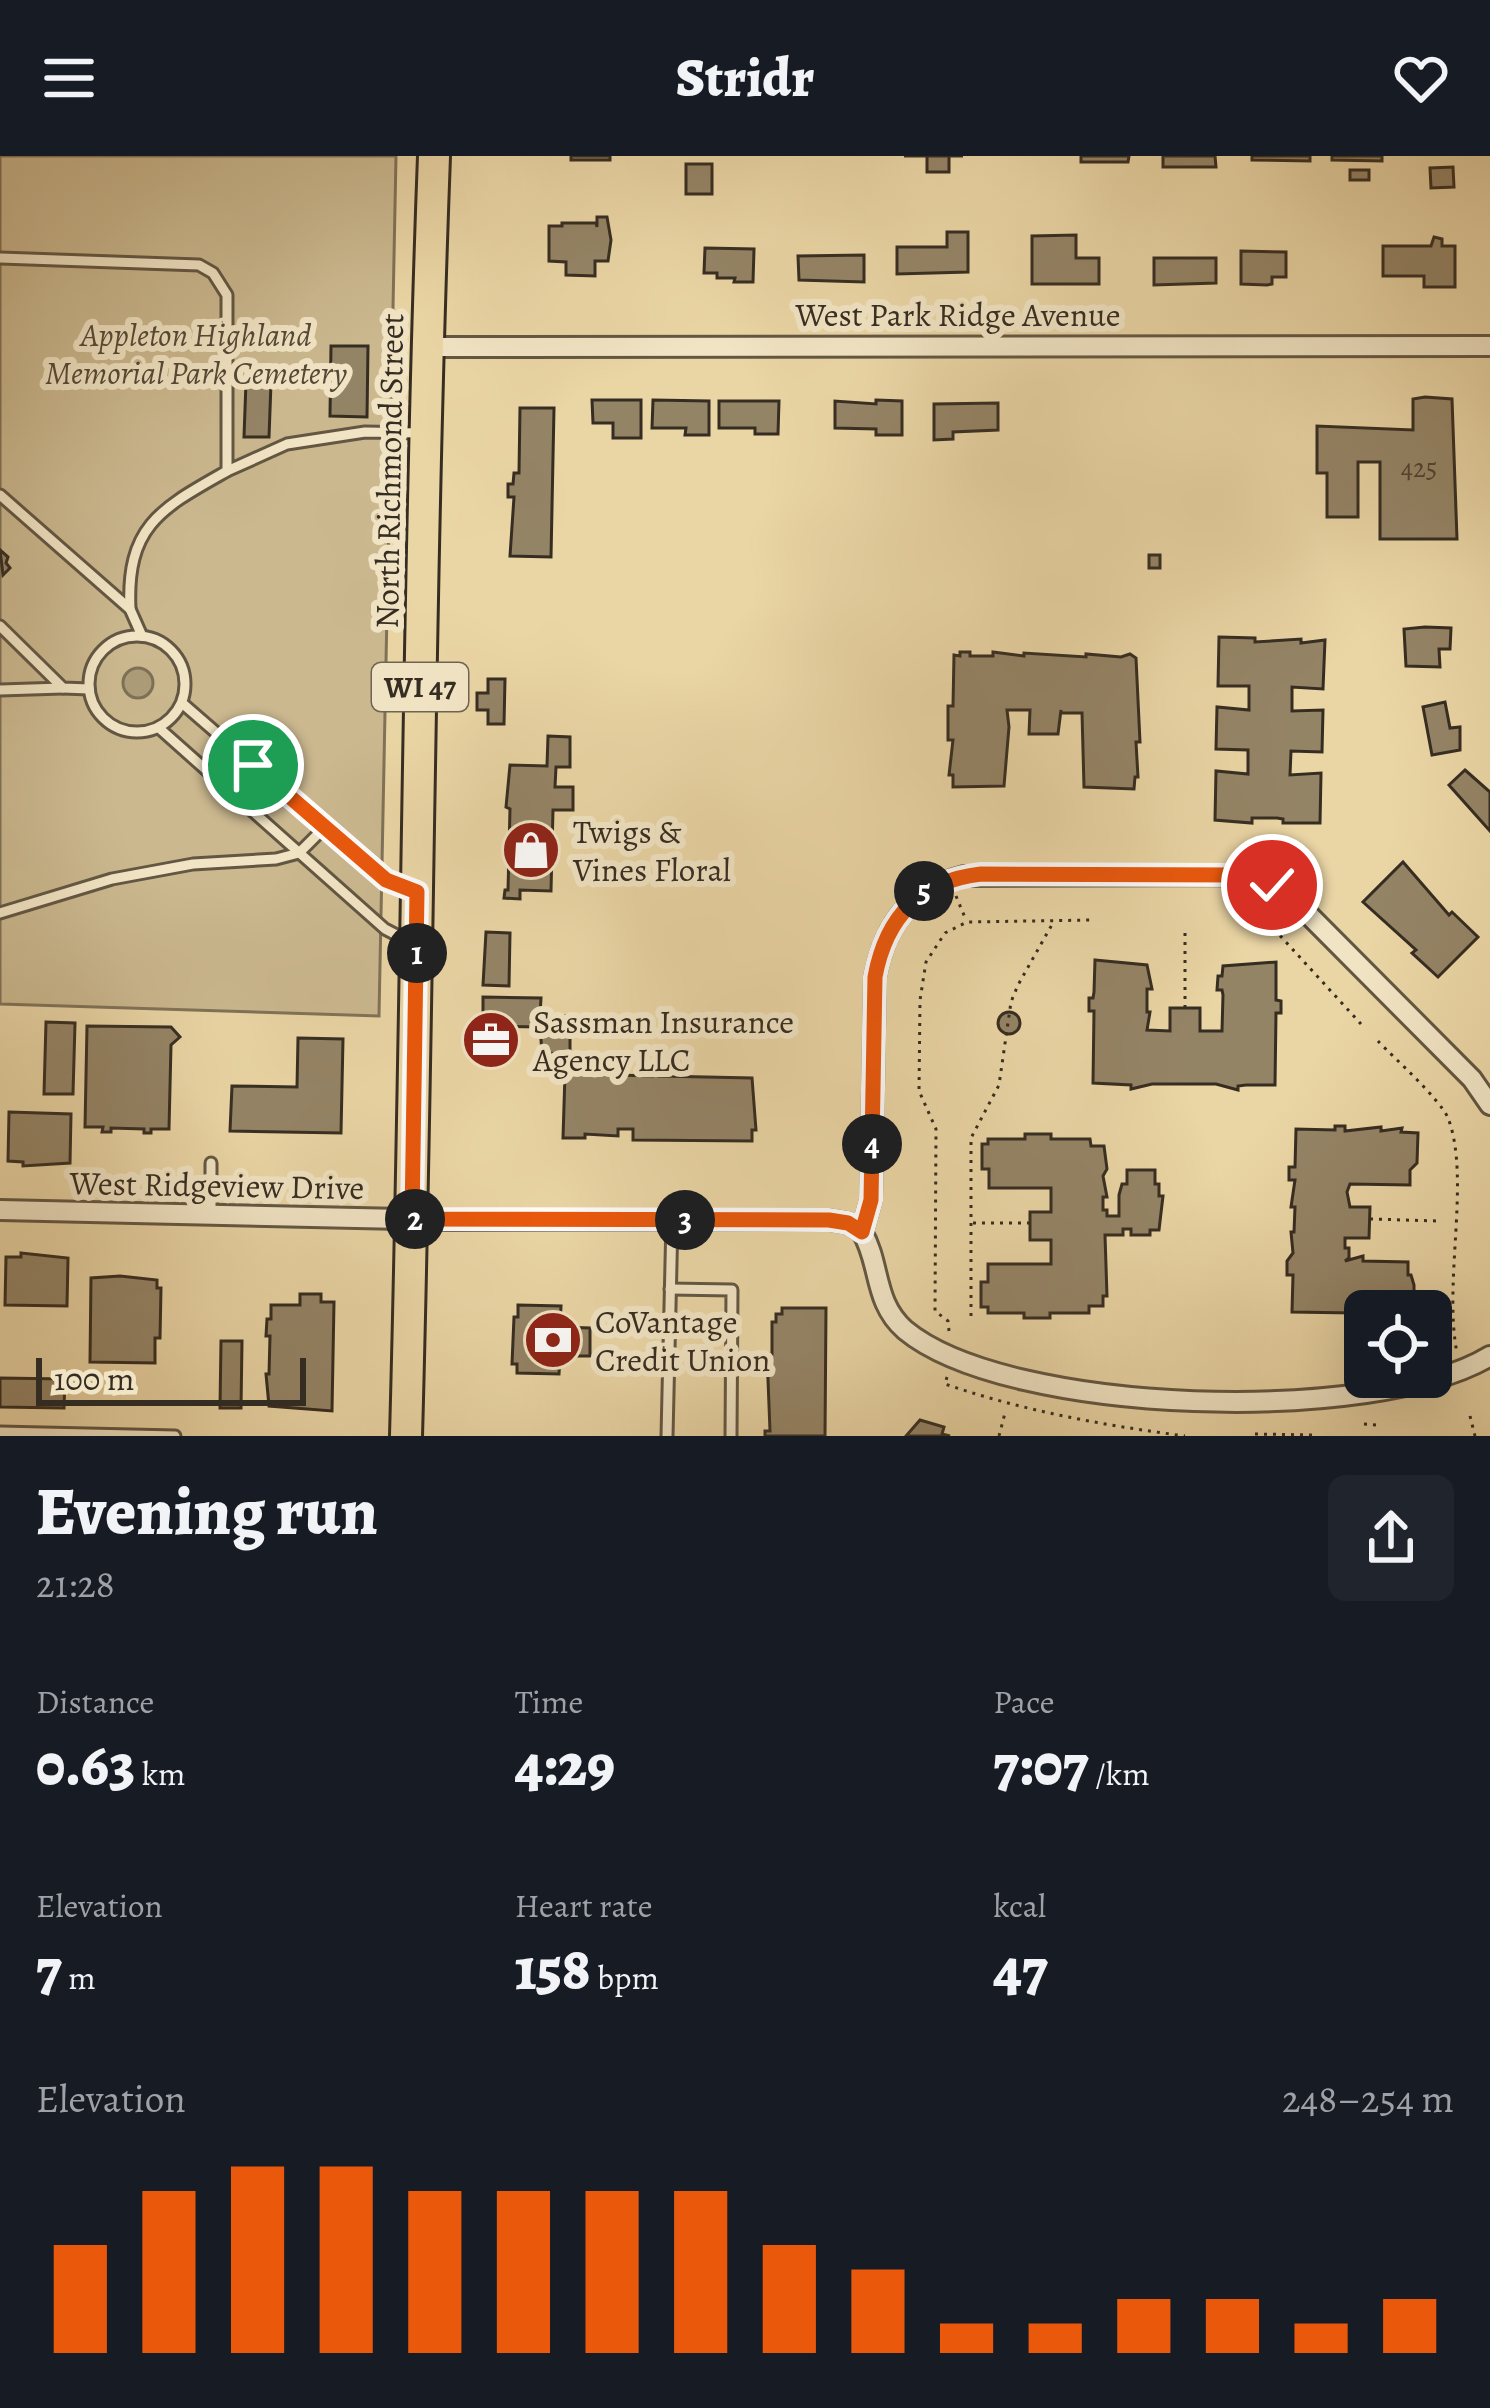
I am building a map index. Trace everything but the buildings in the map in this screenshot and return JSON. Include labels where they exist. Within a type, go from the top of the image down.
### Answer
[{"type":"main road","name":"North Richmond Street","points":[[406,1436],[434,156]]},
{"type":"street","name":"West Park Ridge Avenue","points":[[427,347],[1490,346]]},
{"type":"street","points":[[1490,1106],[1472,1078],[1316,921],[1272,885],[1238,875],[981,874],[950,880],[933,886],[903,909],[880,949],[875,977],[871,1200],[862,1232],[880,1296],[890,1313],[925,1343],[950,1355],[1056,1385],[1116,1396],[1221,1403],[1334,1395],[1461,1372],[1490,1356]]},
{"type":"street","name":"West Ridgeview Drive","points":[[0,1210],[412,1219],[839,1220],[862,1232]]},
{"type":"lane","points":[[0,258],[184,263],[213,273],[227,295],[230,314],[224,438],[227,471]]},
{"type":"lane","points":[[130,609],[132,567],[153,519],[173,502],[287,444],[365,432],[425,433]]},
{"type":"lane","points":[[0,495],[130,609],[142,636]]},
{"type":"lane","points":[[0,626],[63,688]]},
{"type":"lane","points":[[142,636],[175,654],[185,677],[182,703],[159,728],[136,733],[114,727],[97,711],[89,675],[114,641],[142,636]]},
{"type":"lane","points":[[0,689],[89,689]]},
{"type":"lane","points":[[182,703],[386,880],[417,892]]},
{"type":"lane","points":[[159,728],[386,929],[417,946]]},
{"type":"lane","points":[[0,913],[112,879],[193,864],[299,853],[324,828]]},
{"type":"lane","points":[[211,1163],[211,1216]]},
{"type":"lane","points":[[667,1436],[672,1220]]},
{"type":"lane","points":[[670,1289],[732,1290],[731,1436]]},
{"type":"lane","points":[[0,1432],[175,1436]]},
{"type":"path","points":[[950,880],[967,922]]},
{"type":"path","points":[[971,1316],[971,1138],[999,1085],[1018,985],[1054,920]]},
{"type":"path","points":[[950,1355],[948,1321],[935,1311],[936,1129],[919,1091],[920,1000],[926,962],[945,933],[967,922],[1094,920]]},
{"type":"path","points":[[1274,929],[1361,1024]]},
{"type":"path","points":[[1185,933],[1185,1008]]},
{"type":"path","points":[[1378,1042],[1449,1120],[1456,1158],[1451,1305],[1461,1372]]},
{"type":"path","points":[[1370,1219],[1438,1221]]},
{"type":"path","points":[[971,1223],[1030,1223]]},
{"type":"path","points":[[945,1384],[1010,1406],[1081,1422],[1185,1436]]},
{"type":"path","points":[[999,1436],[1005,1413]]},
{"type":"path","points":[[1470,1416],[1474,1436]]},
{"type":"path","points":[[1364,1424],[1376,1425]]},
{"type":"path","points":[[1255,1434],[1313,1435]]},
{"type":"green space","name":"Appleton Highland Memorial Park Cemetery","points":[[0,156],[396,156],[379,1016],[0,1004]]},
{"type":"shaded area","points":[[138,668],[149,672],[153,683],[149,694],[138,698],[127,694],[123,683],[127,672]]},
{"type":"place","name":"Twigs & Vines Floral","points":[[531,850]]},
{"type":"place","name":"Sassman Insurance Agency LLC","points":[[491,1040]]},
{"type":"place","name":"CoVantage Credit Union","points":[[553,1340]]},
{"type":"route","points":[[253,765],[386,880],[417,892],[412,1219],[839,1220],[862,1232],[871,1200],[875,977],[880,949],[892,924],[919,895],[950,880],[981,874],[1238,875],[1272,885]]}]
